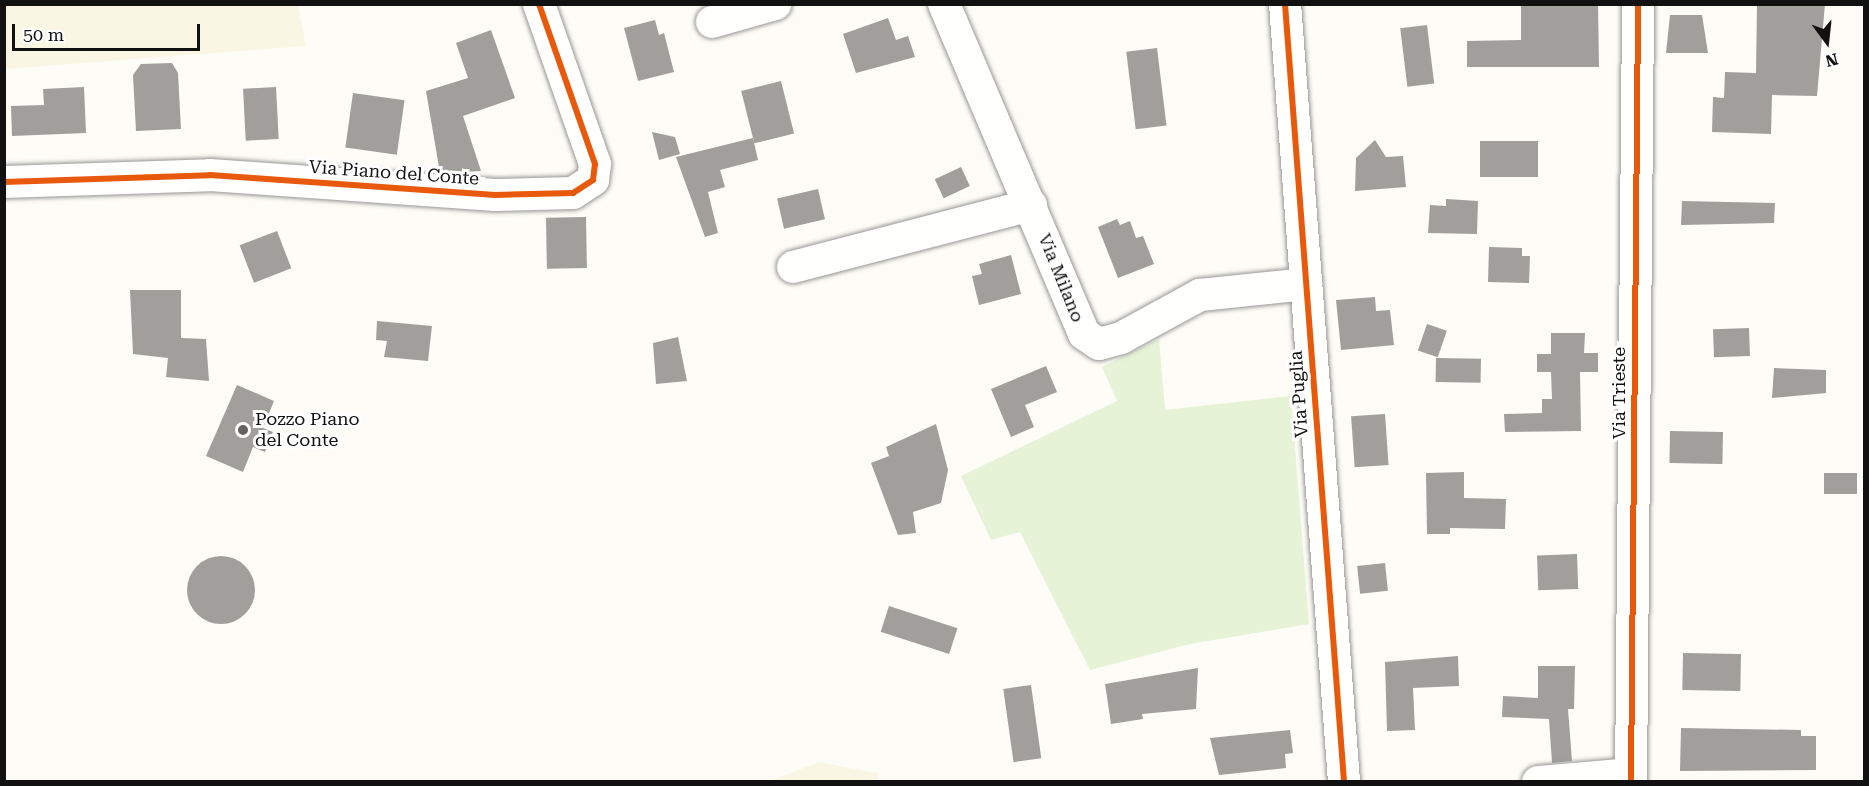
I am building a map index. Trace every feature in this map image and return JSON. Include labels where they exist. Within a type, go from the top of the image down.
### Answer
[{"type":"street","name":"Via Piano del Conte","points":[[4,182],[210,175],[495,195],[573,193],[593,180],[595,164],[539,4]]},
{"type":"street","points":[[712,22],[775,4]]},
{"type":"street","name":"Via Milano","points":[[944,4],[1084,334],[1099,344],[1121,338],[1200,295],[1306,284]]},
{"type":"street","name":"Via Puglia","points":[[1285,4],[1344,782]]},
{"type":"street","name":"Via Trieste","points":[[1631,778],[1638,4]]},
{"type":"street","points":[[793,267],[1031,205]]},
{"type":"street","points":[[1538,782],[1631,778]]},
{"type":"shaded area","points":[[5,4],[298,5],[306,46],[5,69]]},
{"type":"shaded area","points":[[819,762],[877,773],[878,781],[770,781]]},
{"type":"green space","points":[[1159,339],[1165,410],[1291,396],[1309,624],[1190,644],[1090,670],[1020,532],[991,540],[961,476],[1117,401],[1102,367]]},
{"type":"building","points":[[1521,4],[1598,4],[1599,67],[1467,67],[1467,41],[1521,40]]},
{"type":"building","points":[[1757,4],[1825,4],[1817,96],[1772,95],[1771,134],[1712,132],[1713,97],[1724,98],[1725,72],[1756,73]]},
{"type":"building","points":[[1670,15],[1702,15],[1708,53],[1666,53]]},
{"type":"building","points":[[888,18],[896,40],[908,36],[915,57],[856,73],[843,34]]},
{"type":"building","points":[[655,20],[659,35],[664,33],[674,72],[638,81],[624,28]]},
{"type":"building","points":[[1427,25],[1434,84],[1407,87],[1400,28]]},
{"type":"building","points":[[491,30],[515,98],[463,116],[481,171],[440,173],[426,91],[468,78],[456,43]]},
{"type":"building","points":[[1157,48],[1167,125],[1136,129],[1126,52]]},
{"type":"building","points":[[172,63],[178,73],[181,129],[136,131],[133,75],[141,64]]},
{"type":"building","points":[[781,81],[794,133],[754,143],[741,91]]},
{"type":"building","points":[[84,87],[86,133],[12,136],[11,106],[44,105],[43,89]]},
{"type":"building","points":[[276,87],[279,139],[246,141],[243,89]]},
{"type":"building","points":[[353,93],[404,100],[397,155],[345,147]]},
{"type":"building","points":[[652,132],[675,137],[680,154],[659,160]]},
{"type":"building","points":[[753,138],[758,160],[720,170],[725,187],[708,192],[718,233],[705,237],[676,157]]},
{"type":"building","points":[[1375,140],[1386,157],[1403,156],[1406,187],[1355,191],[1356,158]]},
{"type":"building","points":[[1480,141],[1538,141],[1538,177],[1480,177]]},
{"type":"building","points":[[961,167],[970,186],[944,198],[935,179]]},
{"type":"building","points":[[818,189],[825,219],[784,229],[777,198]]},
{"type":"building","points":[[1446,199],[1478,201],[1477,234],[1428,233],[1430,205],[1446,206]]},
{"type":"building","points":[[1682,201],[1775,203],[1774,223],[1681,225]]},
{"type":"building","points":[[586,217],[587,268],[547,269],[546,218]]},
{"type":"building","points":[[1117,219],[1120,225],[1130,221],[1136,238],[1143,236],[1154,264],[1118,278],[1098,227]]},
{"type":"building","points":[[277,231],[291,268],[254,283],[240,245]]},
{"type":"building","points":[[1489,247],[1522,248],[1522,256],[1530,256],[1529,283],[1488,282]]},
{"type":"building","points":[[1011,255],[1021,294],[979,305],[972,276],[982,274],[979,264]]},
{"type":"building","points":[[130,290],[181,290],[181,338],[206,339],[209,381],[166,377],[168,358],[133,354]]},
{"type":"building","points":[[1375,297],[1376,311],[1390,310],[1394,345],[1341,350],[1336,300]]},
{"type":"building","points":[[377,321],[432,326],[428,361],[384,357],[387,341],[376,340]]},
{"type":"building","points":[[1427,324],[1447,331],[1438,357],[1418,350]]},
{"type":"building","points":[[1749,328],[1750,356],[1714,357],[1713,329]]},
{"type":"building","points":[[1551,333],[1585,333],[1584,353],[1598,353],[1598,372],[1580,372],[1581,431],[1505,432],[1504,414],[1542,413],[1542,399],[1552,399],[1551,372],[1537,372],[1537,354],[1551,354]]},
{"type":"building","points":[[678,337],[687,381],[656,384],[653,343]]},
{"type":"building","points":[[1436,358],[1481,359],[1481,383],[1436,382]]},
{"type":"building","points":[[1046,366],[1057,392],[1025,405],[1034,427],[1011,437],[991,389]]},
{"type":"building","points":[[1774,368],[1826,370],[1826,393],[1772,398]]},
{"type":"building","name":"Pozzo Piano del Conte","points":[[237,385],[274,401],[263,428],[273,432],[265,452],[253,447],[243,472],[206,456]]},
{"type":"building","points":[[1385,414],[1389,465],[1355,467],[1351,416]]},
{"type":"building","points":[[936,424],[948,470],[941,503],[913,512],[916,533],[898,535],[871,463],[889,456],[886,447]]},
{"type":"building","points":[[1670,431],[1723,432],[1722,464],[1669,463]]},
{"type":"building","points":[[1464,472],[1464,498],[1506,499],[1505,529],[1450,528],[1450,534],[1427,534],[1426,473]]},
{"type":"building","points":[[1824,473],[1857,473],[1857,494],[1824,494]]},
{"type":"building","points":[[1577,554],[1578,589],[1538,590],[1537,555]]},
{"type":"building","points":[[214,556],[228,556],[240,561],[250,571],[255,590],[250,609],[240,619],[228,624],[214,624],[202,619],[192,609],[187,597],[187,583],[192,571],[202,561]]},
{"type":"building","points":[[1385,563],[1388,591],[1360,594],[1357,566]]},
{"type":"building","points":[[889,606],[957,628],[949,654],[881,632]]},
{"type":"building","points":[[1683,653],[1741,654],[1740,691],[1682,690]]},
{"type":"building","points":[[1458,656],[1459,686],[1413,688],[1415,730],[1387,731],[1385,662]]},
{"type":"building","points":[[1538,666],[1575,666],[1574,709],[1568,709],[1572,761],[1552,763],[1549,719],[1502,717],[1503,696],[1538,698]]},
{"type":"building","points":[[1198,668],[1196,709],[1142,714],[1143,719],[1111,724],[1105,684]]},
{"type":"building","points":[[1031,685],[1041,758],[1014,762],[1003,689]]},
{"type":"building","points":[[1681,728],[1801,730],[1801,736],[1816,736],[1816,770],[1680,771]]},
{"type":"building","points":[[1290,730],[1293,753],[1285,754],[1286,768],[1219,775],[1210,738]]},
{"type":"cycle path","points":[[4,182],[210,175],[495,195],[573,193],[593,180],[595,164],[539,4]]},
{"type":"cycle path","points":[[1285,4],[1344,782]]},
{"type":"cycle path","points":[[1631,782],[1638,4]]},
{"type":"place","name":"Pozzo Piano del Conte","points":[[243,430]]}]
